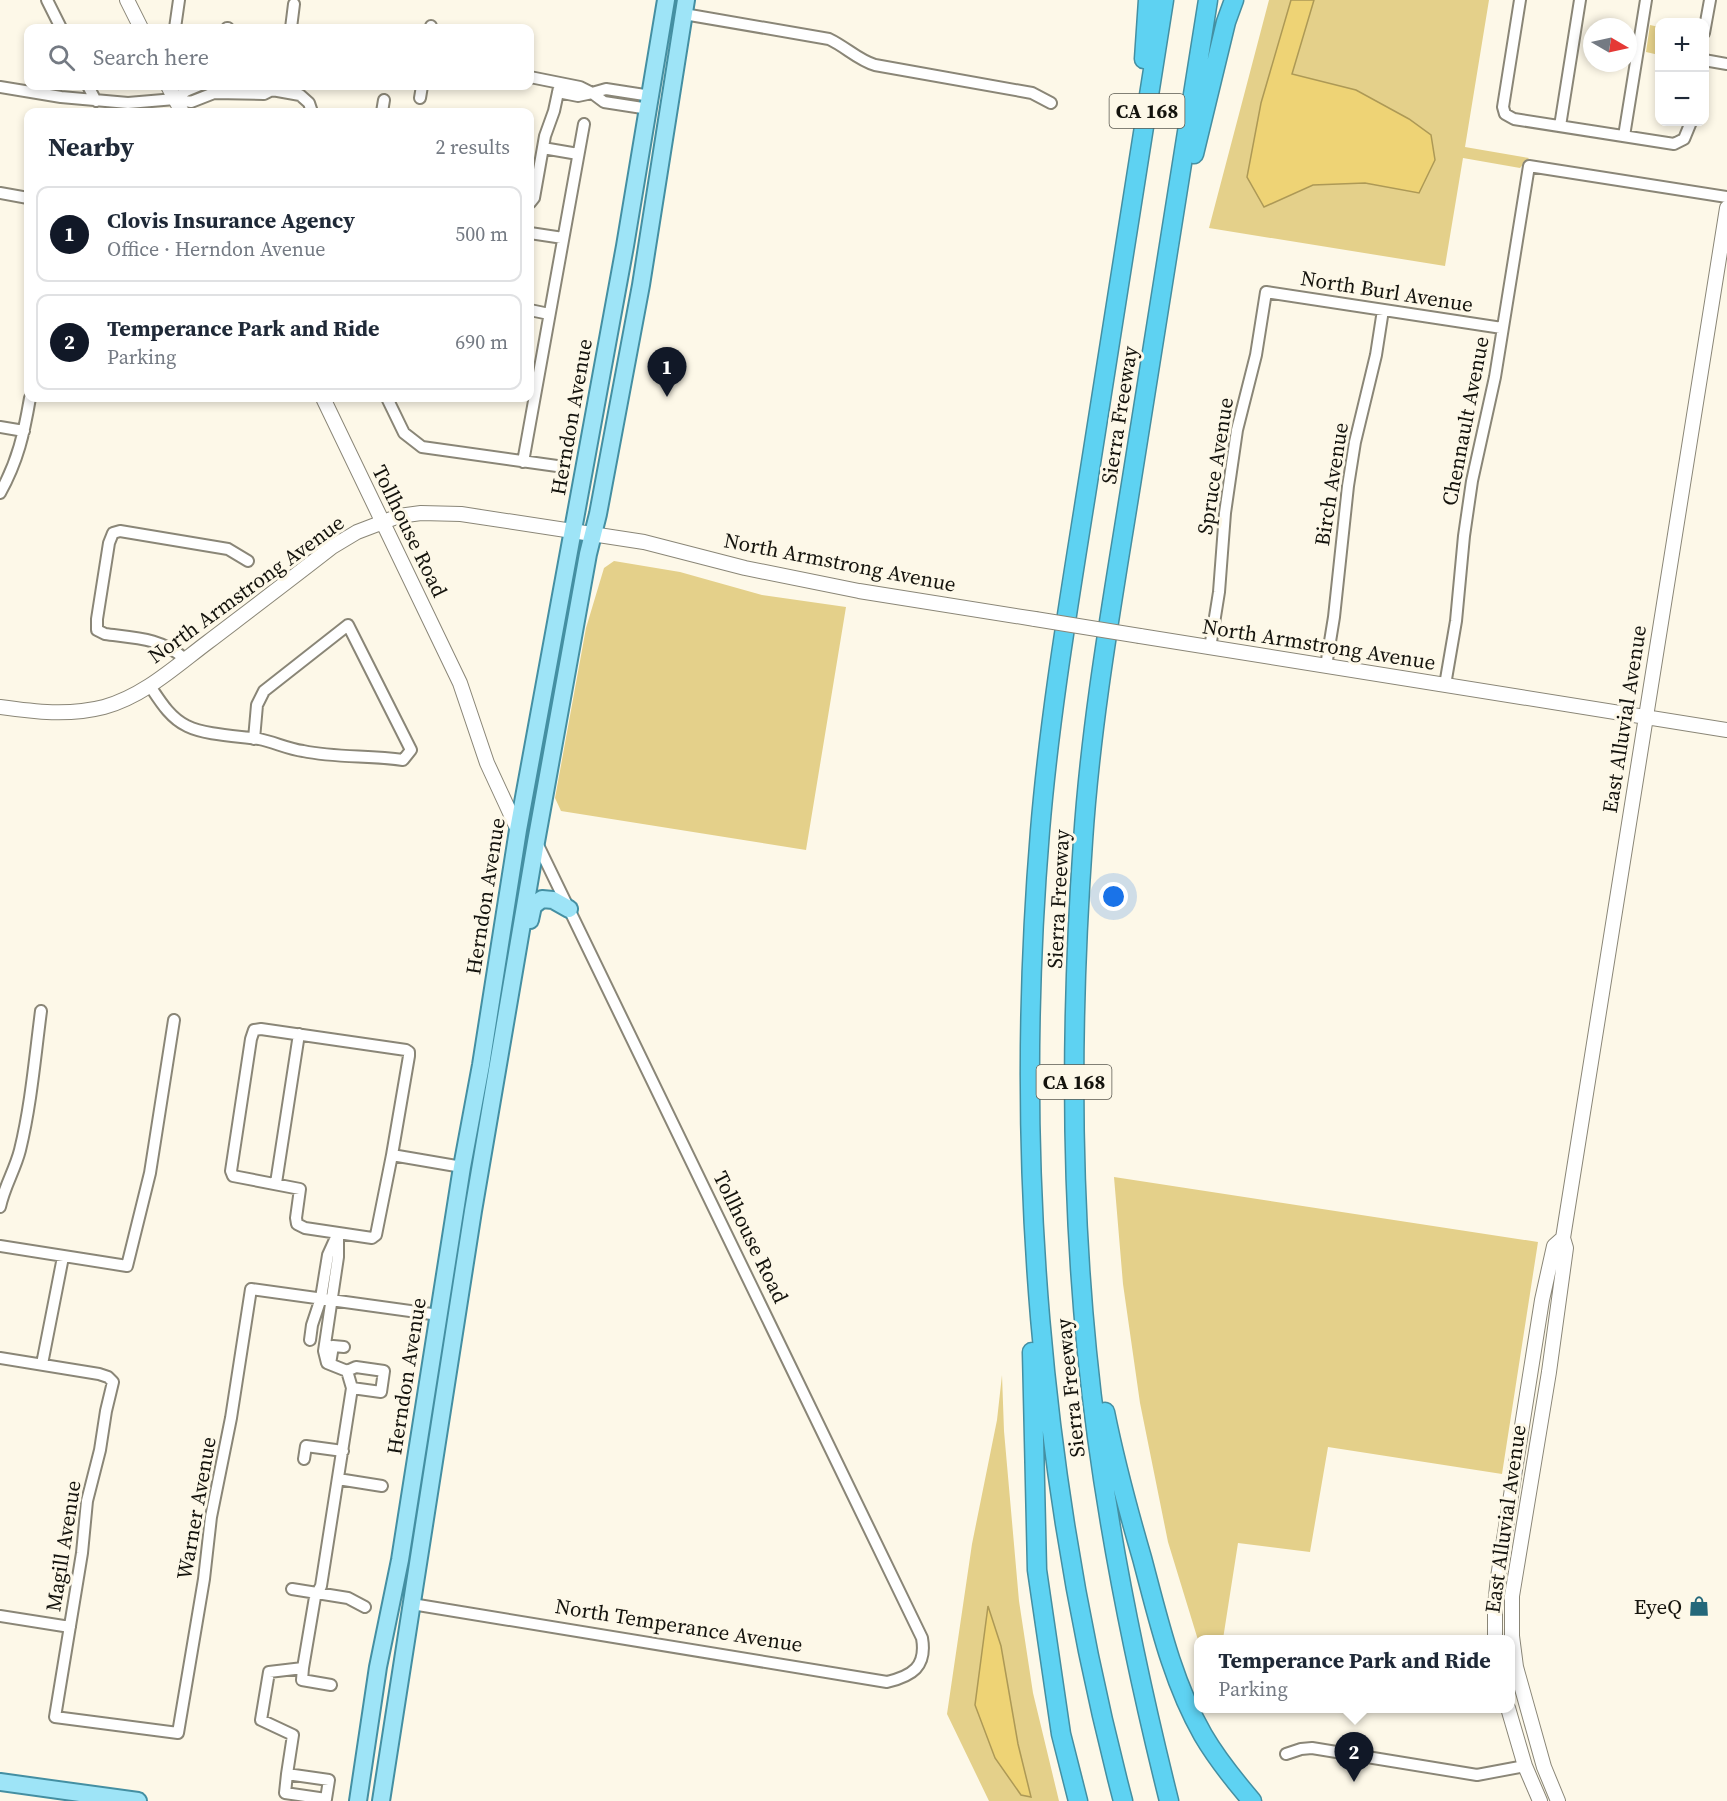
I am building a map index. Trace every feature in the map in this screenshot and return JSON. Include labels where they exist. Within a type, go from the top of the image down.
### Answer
[{"type":"highway","points":[[1129,222],[1148,0]]},
{"type":"highway","name":"Sierra Freeway","points":[[1122,1801],[1100,1712],[1068,1548],[1054,1457],[1036,1276],[1031,1196],[1030,1054],[1040,834],[1056,687],[1164,0]]},
{"type":"highway","name":"Sierra Freeway","points":[[1169,1800],[1127,1618],[1107,1507],[1087,1352],[1077,1198],[1074,1035],[1080,894],[1088,789],[1116,582],[1208,0]]},
{"type":"highway","points":[[1173,218],[1187,183],[1226,22],[1234,0]]},
{"type":"highway","points":[[1077,1198],[1105,1411],[1115,1460],[1161,1629],[1184,1694],[1203,1734],[1231,1776],[1252,1801]]},
{"type":"highway","points":[[1036,1276],[1032,1323],[1032,1380],[1037,1570],[1061,1734],[1078,1801]]},
{"type":"main road","name":"Herndon Avenue","points":[[448,1315],[453,1313],[449,1305],[460,1239],[462,1167],[481,1065],[518,830],[650,102],[666,0]]},
{"type":"main road","name":"Herndon Avenue","points":[[357,1801],[378,1667],[517,956],[536,842],[645,256],[682,4]]},
{"type":"main road","points":[[645,256],[647,186],[660,113],[656,100],[650,102]]},
{"type":"main road","points":[[536,842],[530,825],[558,670],[549,658]]},
{"type":"main road","points":[[512,871],[520,876],[522,885],[512,943],[517,956],[526,945],[533,906],[537,901],[553,900],[569,909]]},
{"type":"main road","name":"Herndon Avenue","points":[[381,1801],[435,1448],[448,1315]]},
{"type":"main road","points":[[0,1782],[138,1801]]},
{"type":"street","points":[[47,0],[59,24]]},
{"type":"street","points":[[127,0],[139,24]]},
{"type":"street","points":[[176,24],[179,0]]},
{"type":"street","points":[[1520,0],[1503,106],[1504,114],[1514,119],[1674,144],[1684,140],[1689,126]]},
{"type":"street","points":[[1560,126],[1580,0]]},
{"type":"street","points":[[1624,136],[1646,0]]},
{"type":"street","points":[[1707,18],[1710,0]]},
{"type":"street","points":[[292,24],[294,4]]},
{"type":"street","points":[[682,4],[829,39],[858,58],[875,65],[1032,93],[1051,103]]},
{"type":"street","points":[[1709,61],[1727,64]]},
{"type":"street","points":[[534,78],[559,88],[580,87],[592,93],[606,89],[650,102]]},
{"type":"street","points":[[0,87],[96,101],[128,103],[175,99],[191,102],[214,93],[234,90]]},
{"type":"street","points":[[534,198],[543,148],[559,88]]},
{"type":"street","points":[[90,90],[96,101]]},
{"type":"street","points":[[170,90],[180,108]]},
{"type":"street","points":[[175,99],[188,90]]},
{"type":"street","points":[[247,90],[264,93],[271,90]]},
{"type":"street","points":[[282,90],[300,95],[310,108]]},
{"type":"street","points":[[420,98],[421,90]]},
{"type":"street","points":[[383,108],[384,100]]},
{"type":"street","points":[[534,399],[584,124]]},
{"type":"street","points":[[543,148],[578,154]]},
{"type":"street","name":"Chennault Avenue","points":[[1445,685],[1456,621],[1472,481],[1491,394],[1529,165],[1727,197]]},
{"type":"street","points":[[0,193],[24,197]]},
{"type":"street","name":"East Alluvial Avenue","points":[[1512,1635],[1514,1580],[1549,1372],[1566,1248],[1563,1238],[1727,208]]},
{"type":"street","points":[[534,234],[563,238]]},
{"type":"street","name":"North Burl Avenue","points":[[1266,292],[1502,328]]},
{"type":"street","name":"Spruce Avenue","points":[[1210,648],[1219,592],[1225,513],[1237,430],[1256,355],[1266,292]]},
{"type":"street","name":"Birch Avenue","points":[[1326,666],[1335,617],[1348,486],[1355,442],[1376,355],[1383,310]]},
{"type":"street","points":[[534,311],[549,314]]},
{"type":"street","points":[[0,493],[11,473],[24,431],[29,402]]},
{"type":"street","name":"Tollhouse Road","points":[[325,402],[460,683],[487,763],[518,830]]},
{"type":"street","points":[[389,402],[404,433],[422,447],[557,466]]},
{"type":"street","points":[[523,462],[534,402]]},
{"type":"street","points":[[0,427],[24,431]]},
{"type":"street","name":"North Armstrong Avenue","points":[[0,707],[49,713],[87,711],[128,698],[150,686],[332,547],[357,532],[381,522],[410,515],[442,512],[644,542],[745,568],[859,591],[1727,730]]},
{"type":"street","points":[[185,659],[162,643],[105,634],[97,630],[113,533],[120,531],[228,549],[248,561]]},
{"type":"street","points":[[150,686],[164,707],[176,719],[188,726],[254,739],[274,742],[301,751],[335,756],[373,756],[403,760],[411,750],[348,625],[264,691],[257,705],[254,739]]},
{"type":"street","name":"Tollhouse Road","points":[[536,842],[922,1638],[924,1651]]},
{"type":"street","points":[[0,1207],[2,1194],[19,1152],[30,1097],[41,1011]]},
{"type":"street","points":[[0,1246],[126,1266],[150,1173],[174,1020]]},
{"type":"street","points":[[254,1030],[299,1034],[409,1052],[392,1155],[376,1234],[372,1238],[305,1228],[297,1224],[296,1218],[300,1188],[233,1176],[231,1171],[237,1127],[254,1030]]},
{"type":"street","points":[[276,1183],[299,1034]]},
{"type":"street","points":[[392,1155],[462,1167]]},
{"type":"street","points":[[338,1233],[328,1255],[324,1351],[328,1363],[347,1371],[356,1367],[384,1371],[381,1392],[352,1388]]},
{"type":"street","name":"East Alluvial Avenue","points":[[1495,1635],[1498,1577],[1542,1300],[1554,1246],[1563,1238]]},
{"type":"street","points":[[0,1358],[42,1364],[63,1257]]},
{"type":"street","name":"Warner Avenue","points":[[55,1717],[178,1733],[204,1579],[211,1517],[231,1418],[251,1289],[326,1299]]},
{"type":"street","points":[[326,1299],[448,1315]]},
{"type":"street","points":[[310,1340],[312,1325],[326,1299]]},
{"type":"street","points":[[328,1363],[333,1346],[344,1347]]},
{"type":"street","name":"Magill Avenue","points":[[42,1364],[99,1374],[114,1382],[87,1501],[82,1553],[55,1717]]},
{"type":"street","points":[[331,1685],[302,1680],[315,1597],[321,1586],[352,1388],[347,1371]]},
{"type":"street","points":[[304,1459],[306,1446],[342,1452]]},
{"type":"street","points":[[338,1479],[382,1486]]},
{"type":"street","points":[[291,1588],[348,1598],[366,1607]]},
{"type":"street","name":"North Temperance Avenue","points":[[412,1604],[886,1682],[905,1678],[919,1666],[924,1651]]},
{"type":"street","points":[[0,1616],[70,1627]]},
{"type":"street","name":"East Alluvial Avenue","points":[[1515,1661],[1544,1767],[1558,1801]]},
{"type":"street","points":[[287,1774],[292,1735],[261,1720],[269,1672],[303,1668]]},
{"type":"street","points":[[1509,1713],[1525,1766],[1540,1801]]},
{"type":"street","points":[[1286,1754],[1312,1748],[1477,1775],[1525,1766]]},
{"type":"shaded area","points":[[1269,0],[1489,0],[1465,147],[1529,158],[1520,168],[1463,158],[1445,266],[1209,228]]},
{"type":"shaded area","points":[[1291,0],[1314,0],[1292,74],[1356,90],[1409,119],[1431,135],[1435,160],[1419,193],[1365,183],[1313,185],[1264,207],[1247,177],[1261,103]]},
{"type":"shaded area","points":[[1650,25],[1655,26],[1655,54],[1646,52]]},
{"type":"shaded area","points":[[614,561],[680,572],[762,595],[846,607],[806,850],[561,811],[555,798],[586,628],[604,568]]},
{"type":"shaded area","points":[[1114,1177],[1538,1242],[1502,1474],[1328,1447],[1310,1552],[1238,1543],[1224,1635],[1196,1635],[1168,1542],[1140,1403],[1123,1284]]},
{"type":"shaded area","points":[[1002,1375],[1004,1431],[1019,1601],[1033,1693],[1059,1801],[989,1801],[947,1714],[972,1544],[997,1420]]},
{"type":"shaded area","points":[[988,1606],[1001,1646],[1018,1744],[1031,1797],[1021,1795],[995,1758],[975,1705]]},
{"type":"place","name":"Clovis Insurance Agency","points":[[667,397]]},
{"type":"place","name":"EyeQ","points":[[1699,1606]]},
{"type":"place","name":"Temperance Park and Ride","points":[[1354,1782]]}]
